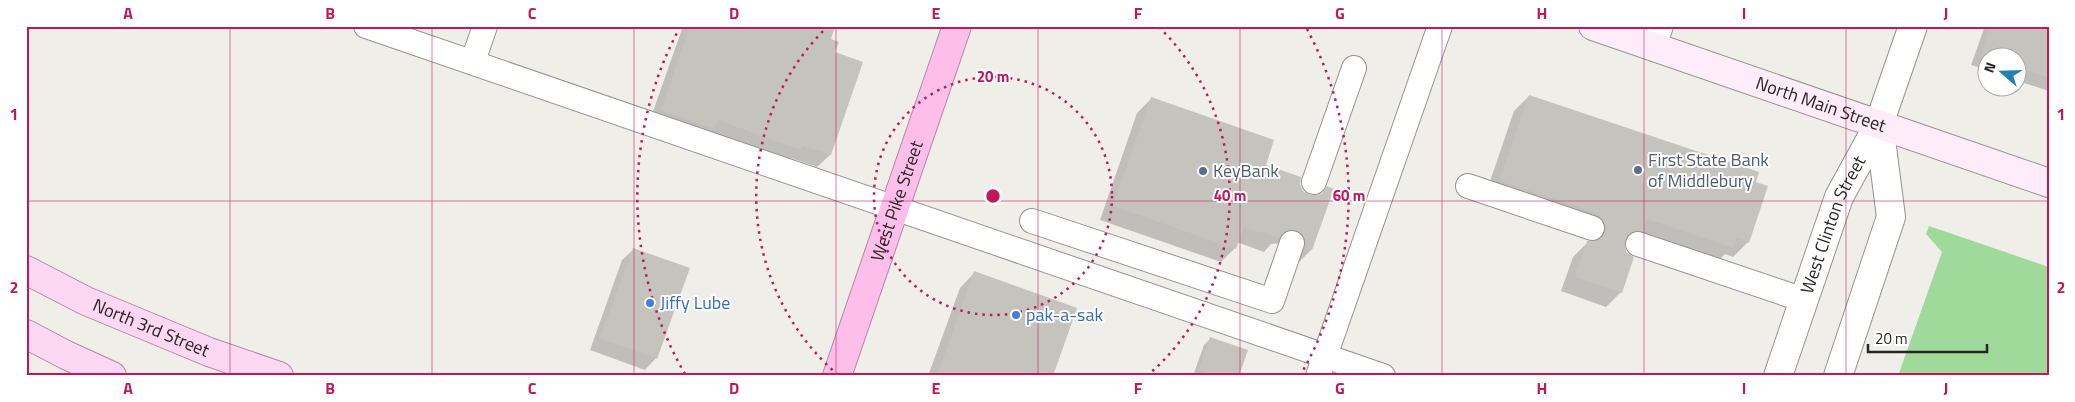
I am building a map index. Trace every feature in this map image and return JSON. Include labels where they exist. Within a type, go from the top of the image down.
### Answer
[{"type":"highway","name":"West Pike Street","points":[[838,376],[958,26]]},
{"type":"main road","name":"North 3rd Street","points":[[26,270],[86,301],[208,352],[279,376]]},
{"type":"main road","points":[[26,334],[112,376]]},
{"type":"street","name":"North Main Street","points":[[1593,26],[1658,37],[1879,124],[2049,183]]},
{"type":"street","points":[[1879,124],[1913,26]]},
{"type":"street","name":"West Clinton Street","points":[[1778,376],[1839,197],[1879,124]]},
{"type":"street","name":"West Clinton Street","points":[[1838,376],[1891,218],[1879,124]]},
{"type":"lane","points":[[366,26],[473,61],[896,208],[1321,366],[1383,376]]},
{"type":"lane","points":[[473,61],[485,26]]},
{"type":"lane","points":[[1321,366],[1440,26]]},
{"type":"lane","points":[[1314,182],[1354,68]]},
{"type":"lane","points":[[1468,186],[1592,228]]},
{"type":"lane","points":[[1032,221],[1272,301],[1292,243]]},
{"type":"lane","points":[[1638,244],[1804,300]]},
{"type":"green space","points":[[1929,226],[2049,267],[2049,376],[1898,376],[1942,252],[1926,234]]},
{"type":"building","points":[[690,26],[835,26],[831,39],[839,42],[835,52],[863,62],[831,155],[802,146],[801,150],[718,120],[714,129],[661,110]]},
{"type":"building","points":[[1990,26],[2049,26],[2049,78],[2028,71],[2028,48],[1983,48]]},
{"type":"building","points":[[1529,95],[1759,172],[1756,182],[1768,186],[1749,243],[1737,238],[1733,248],[1647,219],[1643,231],[1636,230],[1629,233],[1625,240],[1627,253],[1634,257],[1622,293],[1575,277],[1587,241],[1595,241],[1605,233],[1606,226],[1603,219],[1597,213],[1499,181]]},
{"type":"building","points":[[1151,97],[1274,140],[1266,165],[1301,177],[1300,184],[1303,191],[1310,195],[1323,193],[1327,186],[1334,189],[1312,250],[1305,248],[1306,241],[1303,234],[1296,230],[1290,229],[1283,232],[1279,238],[1244,227],[1236,249],[1113,206]]},
{"type":"building","points":[[633,248],[690,268],[657,359],[600,338]]},
{"type":"building","points":[[974,271],[1077,308],[1053,376],[937,376]]},
{"type":"building","points":[[1210,337],[1248,350],[1239,376],[1217,376],[1199,369]]},
{"type":"place","name":"First State Bank of Middlebury","points":[[1638,170]]},
{"type":"place","name":"KeyBank","points":[[1203,171]]},
{"type":"place","name":"Jiffy Lube","points":[[650,303]]},
{"type":"place","name":"pak-a-sak","points":[[1016,315]]}]
